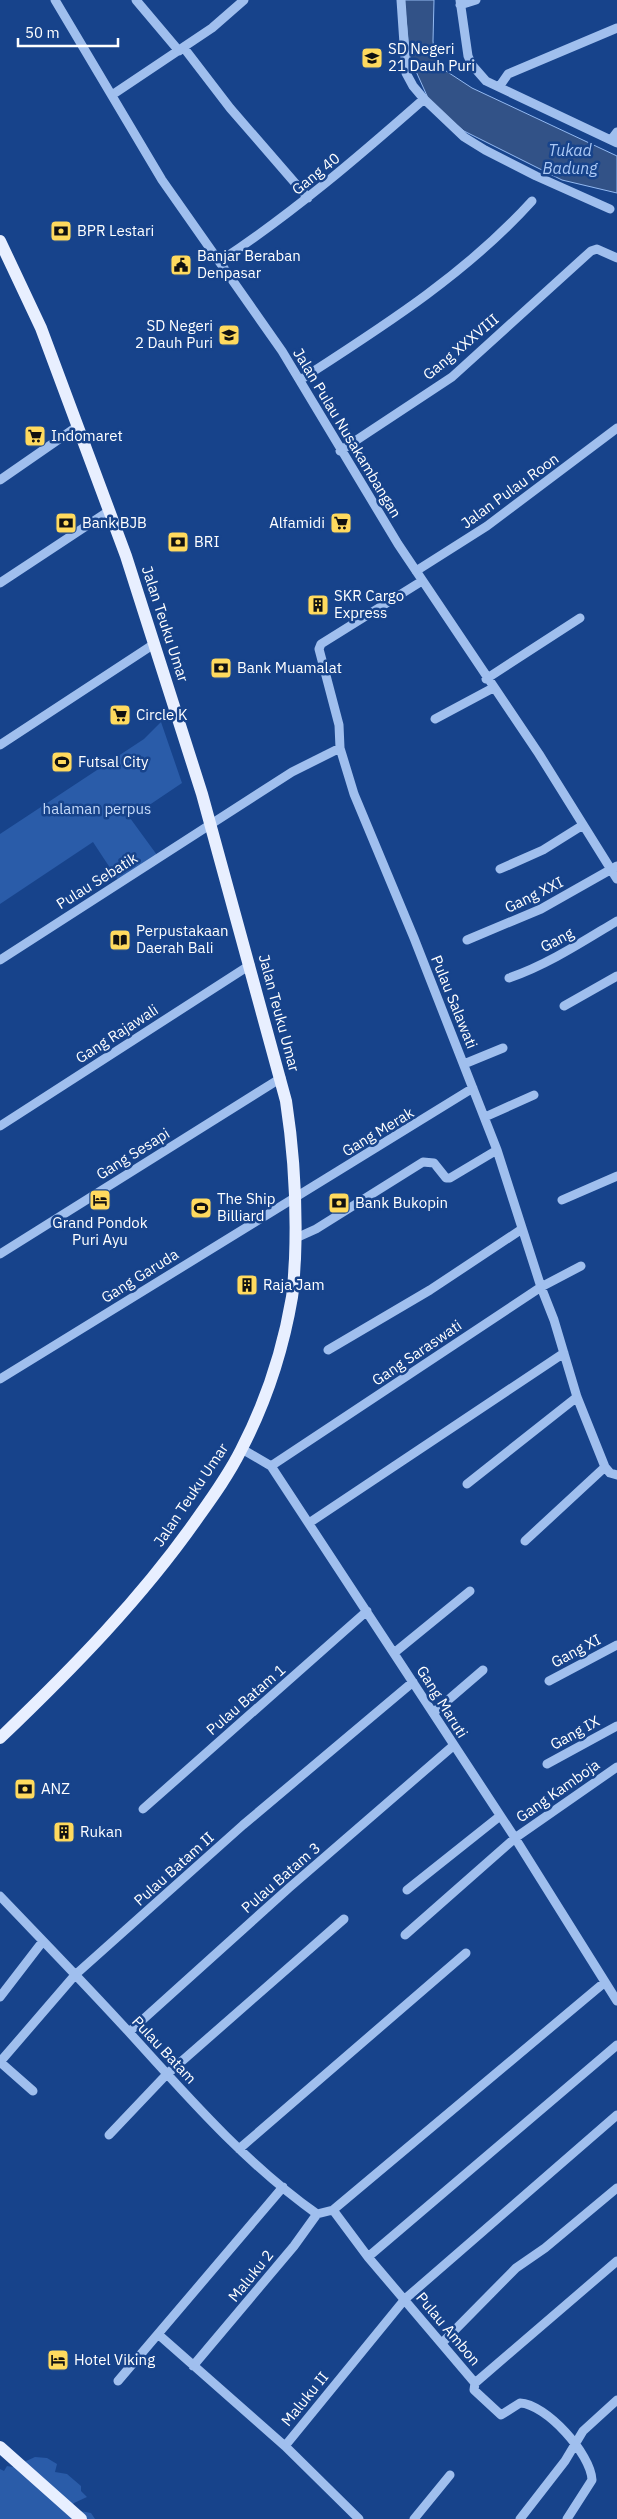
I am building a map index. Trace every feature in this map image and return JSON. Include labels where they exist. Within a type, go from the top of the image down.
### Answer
[{"type":"main road","name":"Jalan Teuku Umar","points":[[0,241],[3,255],[41,328],[126,556],[202,794],[209,826],[281,1078],[293,1146],[296,1238],[293,1294],[280,1352],[266,1393],[242,1449],[226,1478],[156,1574],[87,1651],[0,1738]]},
{"type":"main road","points":[[0,2447],[82,2519]]},
{"type":"street","name":"Jalan Pulau Nusakambangan","points":[[55,0],[162,180],[300,380],[340,451],[422,581],[486,680],[534,748],[583,825],[614,869],[617,879]]},
{"type":"street","points":[[136,0],[182,50],[308,198]]},
{"type":"street","points":[[112,95],[182,50],[219,23],[244,0]]},
{"type":"street","points":[[401,0],[406,73],[413,86],[424,99],[464,137],[485,150],[536,176],[610,209]]},
{"type":"street","points":[[476,0],[460,2],[468,56],[472,65],[486,81],[615,139]]},
{"type":"street","points":[[499,87],[508,74],[617,28]]},
{"type":"street","name":"Gang 40","points":[[220,262],[264,232],[336,177],[424,99]]},
{"type":"street","points":[[300,380],[416,302],[468,263],[511,225],[532,201]]},
{"type":"street","name":"Gang XXXVIII","points":[[340,451],[452,377],[591,251],[597,249],[617,258]]},
{"type":"street","points":[[0,480],[78,426]]},
{"type":"street","name":"Jalan Pulau Roon","points":[[416,571],[487,526],[617,428]]},
{"type":"street","points":[[0,583],[109,511]]},
{"type":"street","name":"Pulau Salawati","points":[[422,581],[321,644],[319,649],[339,725],[340,748],[354,794],[485,1117],[577,1397],[606,1468]]},
{"type":"street","points":[[486,680],[580,618]]},
{"type":"street","points":[[0,745],[154,644]]},
{"type":"street","points":[[435,719],[493,688]]},
{"type":"street","name":"Pulau Sebatik","points":[[0,960],[292,772],[340,748]]},
{"type":"street","points":[[500,869],[543,850],[583,825]]},
{"type":"street","name":"Gang XXI","points":[[467,940],[541,910],[614,869]]},
{"type":"street","name":"Gang","points":[[508,978],[523,973],[564,952],[617,921]]},
{"type":"street","name":"Gang Rajawali","points":[[0,1126],[250,966]]},
{"type":"street","points":[[564,1006],[617,976]]},
{"type":"street","points":[[464,1064],[503,1048]]},
{"type":"street","name":"Gang Sesapi","points":[[0,1254],[281,1078]]},
{"type":"street","name":"Gang Merak","points":[[295,1197],[473,1088]]},
{"type":"street","points":[[485,1117],[534,1095]]},
{"type":"street","points":[[296,1238],[316,1230],[423,1162],[434,1163],[446,1178],[450,1178],[497,1150]]},
{"type":"street","points":[[562,1200],[617,1176]]},
{"type":"street","name":"Gang Garuda","points":[[0,1379],[295,1197]]},
{"type":"street","points":[[328,1350],[425,1293],[522,1229]]},
{"type":"street","name":"Gang Saraswati","points":[[271,1466],[541,1287],[580,1266]]},
{"type":"street","points":[[309,1523],[564,1353]]},
{"type":"street","points":[[467,1484],[577,1397]]},
{"type":"street","name":"Gang Maruti","points":[[242,1449],[271,1466],[515,1838],[617,2002]]},
{"type":"street","points":[[525,1541],[606,1468],[617,1475]]},
{"type":"street","points":[[394,1653],[470,1591]]},
{"type":"street","name":"Pulau Batam 1","points":[[143,1809],[367,1611]]},
{"type":"street","name":"Gang XI","points":[[549,1681],[617,1645]]},
{"type":"street","points":[[433,1714],[483,1670]]},
{"type":"street","name":"Pulau Batam II","points":[[33,2091],[0,2062],[75,1975],[243,1826],[413,1682]]},
{"type":"street","name":"Gang IX","points":[[547,1764],[617,1726]]},
{"type":"street","name":"Pulau Batam 3","points":[[129,2032],[290,1887],[453,1746]]},
{"type":"street","name":"Gang Kamboja","points":[[405,1935],[515,1838],[617,1767]]},
{"type":"street","points":[[407,1890],[500,1816]]},
{"type":"street","name":"Pulau Batam","points":[[0,1896],[129,2032],[166,2075],[239,2149],[317,2214]]},
{"type":"street","points":[[109,2135],[166,2075],[344,1919]]},
{"type":"street","points":[[0,1997],[43,1941]]},
{"type":"street","points":[[239,2149],[466,1953]]},
{"type":"street","points":[[317,2214],[333,2210],[605,1982]]},
{"type":"street","points":[[368,2257],[617,2045]]},
{"type":"street","name":"Maluku II","points":[[158,2334],[285,2446],[405,2299],[617,2115]]},
{"type":"street","points":[[118,2381],[283,2187]]},
{"type":"street","points":[[442,2343],[516,2268],[545,2248],[617,2188]]},
{"type":"street","name":"Pulau Ambon","points":[[333,2210],[368,2257],[475,2383],[474,2390],[497,2414],[504,2413],[520,2403],[526,2403],[576,2442],[591,2466],[592,2480],[567,2519]]},
{"type":"street","name":"Maluku 2","points":[[194,2366],[294,2246],[317,2214]]},
{"type":"street","points":[[475,2383],[617,2261]]},
{"type":"street","points":[[520,2519],[565,2461],[584,2431],[617,2400]]},
{"type":"street","points":[[285,2446],[359,2519]]},
{"type":"street","points":[[414,2519],[450,2475]]},
{"type":"green space","name":"halaman perpus","points":[[161,722],[182,783],[130,818],[157,855],[118,880],[93,842],[0,904],[0,834],[144,739]]},
{"type":"green space","points":[[35,2457],[47,2458],[57,2464],[55,2472],[67,2474],[81,2486],[81,2491],[87,2497],[74,2503],[66,2512],[80,2511],[91,2513],[95,2519],[0,2519],[0,2469],[4,2471],[7,2466],[13,2467]]},
{"type":"water","name":"Tukad Badung","points":[[404,0],[434,0],[434,52],[443,69],[472,88],[617,156],[617,193],[562,180],[464,131],[444,114],[428,98],[410,58]]},
{"type":"place","name":"SD Negeri 21 Dauh Puri","points":[[372,58]]},
{"type":"place","name":"BPR Lestari","points":[[61,231]]},
{"type":"place","name":"Banjar Beraban Denpasar","points":[[181,265]]},
{"type":"place","name":"SD Negeri 2 Dauh Puri","points":[[229,335]]},
{"type":"place","name":"Indomaret","points":[[35,436]]},
{"type":"place","name":"Bank BJB","points":[[66,523]]},
{"type":"place","name":"Alfamidi","points":[[341,523]]},
{"type":"place","name":"BRI","points":[[178,542]]},
{"type":"place","name":"SKR Cargo Express","points":[[318,605]]},
{"type":"place","name":"Bank Muamalat","points":[[221,668]]},
{"type":"place","name":"Circle K","points":[[120,715]]},
{"type":"place","name":"Futsal City","points":[[62,762]]},
{"type":"place","name":"Perpustakaan Daerah Bali","points":[[120,940]]},
{"type":"place","name":"Grand Pondok Puri Ayu","points":[[100,1200]]},
{"type":"place","name":"Bank Bukopin","points":[[339,1203]]},
{"type":"place","name":"The Ship Billiard","points":[[201,1208]]},
{"type":"place","name":"Raja Jam","points":[[247,1285]]},
{"type":"place","name":"ANZ","points":[[25,1789]]},
{"type":"place","name":"Rukan","points":[[64,1832]]},
{"type":"place","name":"Hotel Viking","points":[[58,2360]]}]
